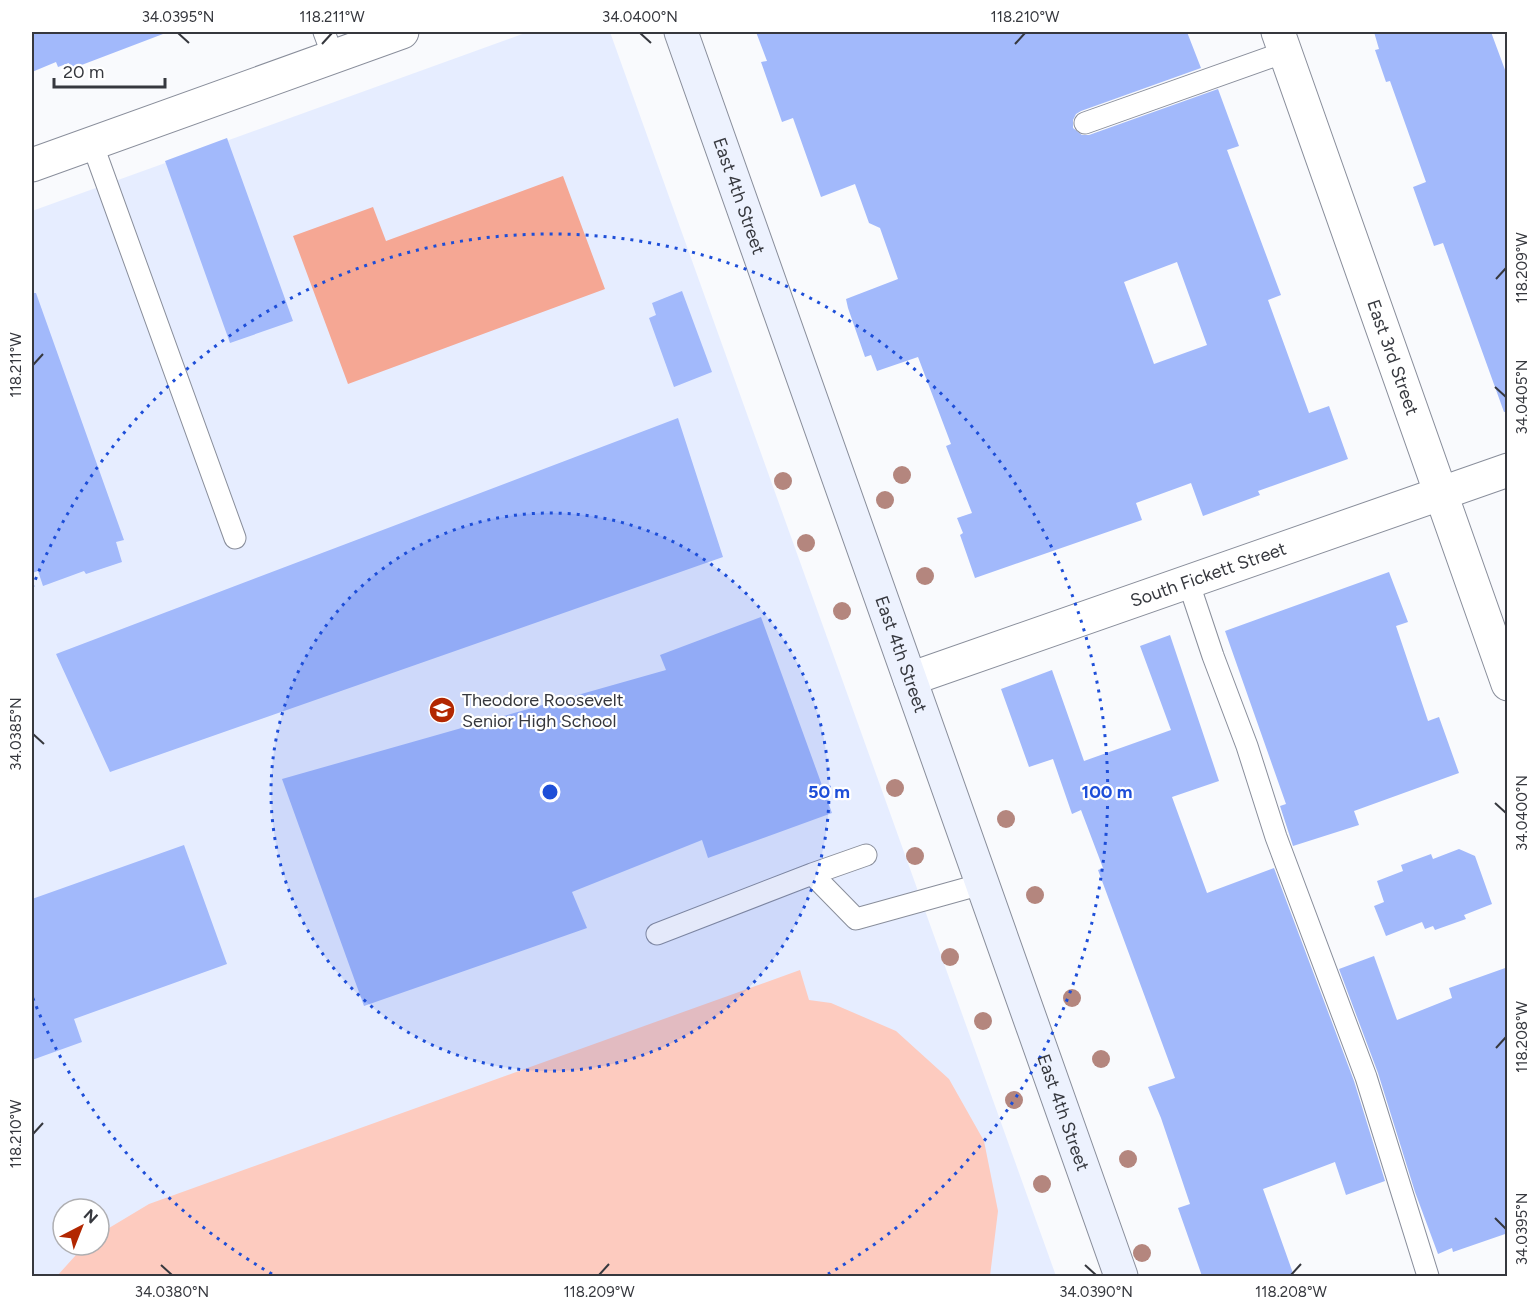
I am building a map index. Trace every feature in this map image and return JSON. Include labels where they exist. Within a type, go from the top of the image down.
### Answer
[{"type":"main road","name":"East 4th Street","points":[[681,32],[1121,1276]]},
{"type":"street","points":[[32,165],[92,143],[329,44],[402,32]]},
{"type":"street","name":"East 3rd Street","points":[[1281,42],[1438,492],[1508,684]]},
{"type":"street","name":"South Fickett Street","points":[[910,679],[1438,492],[1508,470]]},
{"type":"lane","points":[[1085,123],[1281,42]]},
{"type":"lane","points":[[92,143],[235,538]]},
{"type":"lane","points":[[1188,581],[1247,746],[1276,837],[1366,1077],[1428,1276]]},
{"type":"lane","points":[[657,934],[866,855]]},
{"type":"lane","points":[[812,874],[856,919],[982,884]]},
{"type":"shaded area","name":"Theodore Roosevelt Senior High School","points":[[528,32],[610,32],[1056,1276],[32,1276],[32,211]]},
{"type":"shaded area","points":[[563,176],[605,289],[348,384],[293,236],[373,207],[386,241]]},
{"type":"shaded area","points":[[800,970],[809,1000],[831,1003],[896,1031],[949,1079],[984,1141],[998,1211],[990,1276],[57,1276],[74,1257],[111,1257],[111,1227],[149,1204]]},
{"type":"building","points":[[32,32],[163,32],[163,34],[71,69],[69,63],[58,67],[56,62],[32,72]]},
{"type":"building","points":[[756,32],[1187,32],[1201,68],[1081,111],[1073,120],[1073,128],[1082,135],[1089,135],[1218,89],[1239,146],[1227,150],[1281,295],[1268,300],[1309,413],[1329,406],[1348,459],[1258,491],[1260,495],[1203,516],[1191,483],[1136,503],[1142,520],[975,578],[960,535],[963,533],[957,518],[972,513],[946,446],[951,444],[918,357],[877,371],[871,355],[865,357],[848,308],[846,299],[898,279],[880,228],[869,223],[855,184],[821,197],[793,118],[782,122],[761,62],[767,61]],"holes":[[[1177,262],[1207,345],[1154,364],[1124,282]]]},
{"type":"building","points":[[1374,32],[1491,32],[1508,78],[1508,411],[1504,412],[1443,243],[1434,246],[1413,187],[1426,182],[1390,81],[1386,82],[1375,50],[1379,49]]},
{"type":"building","points":[[227,138],[293,321],[230,343],[165,161]]},
{"type":"building","points":[[682,291],[712,372],[674,387],[649,318],[656,315],[652,303]]},
{"type":"building","points":[[32,293],[36,293],[124,540],[116,542],[122,562],[86,574],[84,571],[43,586],[38,571],[32,573]]},
{"type":"building","points":[[678,418],[723,557],[110,772],[56,654]]},
{"type":"building","points":[[1389,572],[1408,622],[1396,626],[1428,721],[1439,717],[1459,773],[1354,811],[1359,825],[1293,846],[1280,806],[1286,804],[1225,631]]},
{"type":"building","points":[[761,617],[832,813],[708,858],[702,840],[572,892],[587,928],[364,1006],[282,779],[666,670],[660,655]]},
{"type":"building","points":[[1170,635],[1219,781],[1172,797],[1207,893],[1274,868],[1354,1081],[1385,1181],[1346,1195],[1335,1162],[1263,1189],[1294,1276],[1202,1276],[1178,1208],[1190,1204],[1148,1087],[1175,1078],[1098,870],[1103,868],[1081,810],[1072,814],[1053,759],[1029,767],[1001,689],[1052,670],[1084,761],[1171,730],[1140,646]]},
{"type":"building","points":[[184,845],[227,964],[74,1019],[82,1042],[32,1060],[32,899]]},
{"type":"building","points":[[1459,849],[1475,856],[1492,904],[1464,915],[1466,919],[1435,930],[1433,926],[1425,929],[1422,922],[1386,936],[1374,906],[1384,902],[1377,881],[1403,871],[1401,865],[1431,854],[1433,859]]},
{"type":"building","points":[[1374,956],[1397,1020],[1452,998],[1449,988],[1508,967],[1508,1233],[1453,1252],[1452,1248],[1438,1254],[1415,1192],[1378,1073],[1339,969]]},
{"type":"place","name":"Theodore Roosevelt Senior High School","points":[[442,710]]}]
